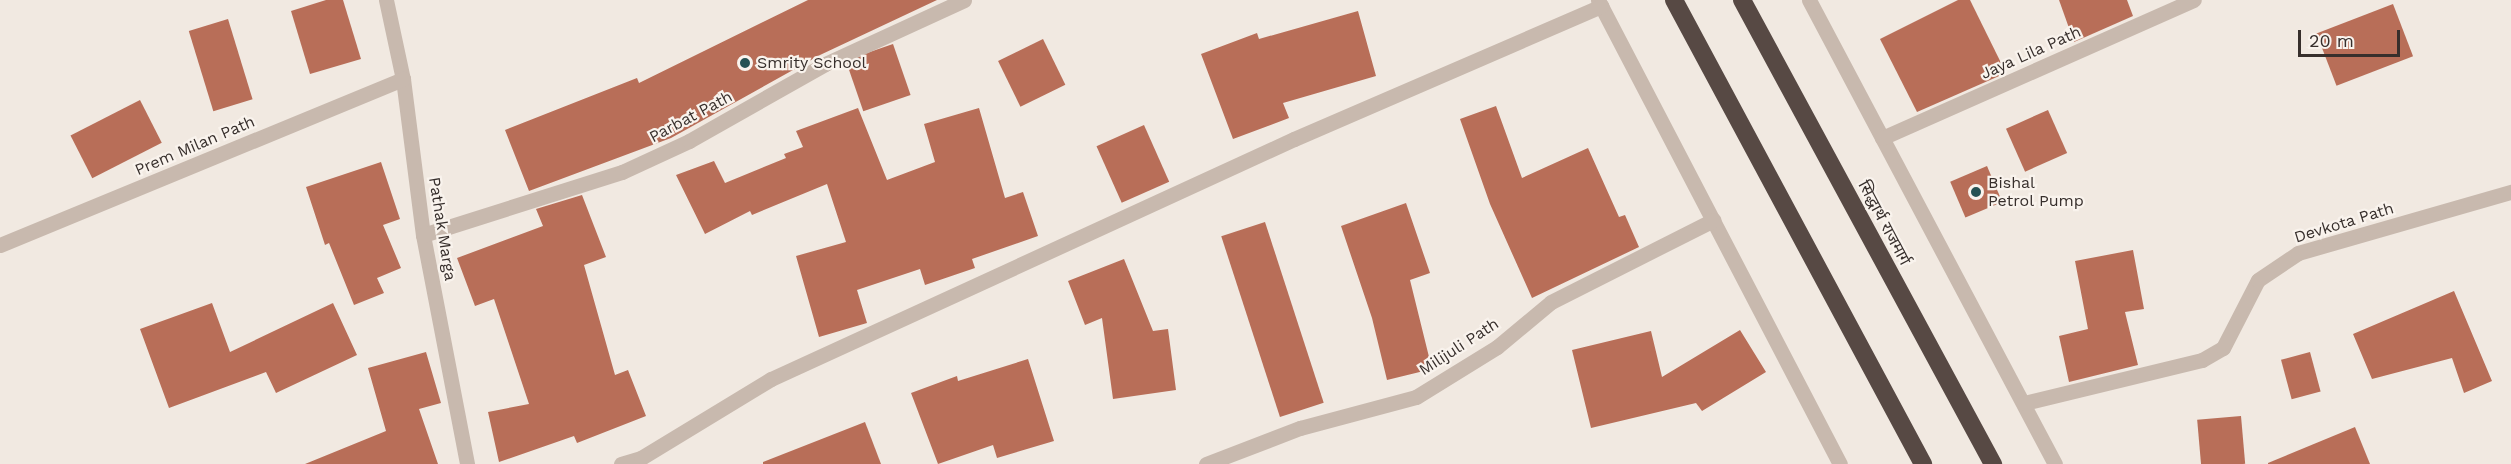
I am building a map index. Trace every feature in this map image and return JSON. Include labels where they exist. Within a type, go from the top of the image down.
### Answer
[{"type":"highway","points":[[1674,0],[1923,464]]},
{"type":"highway","name":"सिद्धार्थ राजमार्ग","points":[[1742,0],[1993,464]]},
{"type":"street","name":"Pathak Marga","points":[[386,0],[403,79],[423,235],[467,464]]},
{"type":"street","name":"Parbat Path","points":[[423,235],[622,172],[689,141],[825,64],[964,0]]},
{"type":"street","points":[[1809,0],[2055,464]]},
{"type":"street","name":"Jaya Lila Path","points":[[1882,138],[2194,0]]},
{"type":"street","points":[[621,464],[642,461],[771,379],[1294,139],[1600,3],[1840,464]]},
{"type":"street","name":"Prem Milan Path","points":[[0,245],[403,79]]},
{"type":"street","name":"Devkota Path","points":[[2024,404],[2202,360],[2223,348],[2258,280],[2298,253],[2511,192]]},
{"type":"street","name":"Milijuli Path","points":[[1206,464],[1300,428],[1416,397],[1497,347],[1551,302],[1713,220]]},
{"type":"building","points":[[326,0],[343,0],[361,59],[310,74],[291,11]]},
{"type":"building","points":[[808,0],[937,0],[820,55],[671,138],[529,191],[505,130],[637,78],[639,83]]},
{"type":"building","points":[[1958,0],[1970,0],[2006,73],[1917,112],[1880,39]]},
{"type":"building","points":[[2059,0],[2127,0],[2133,16],[2074,42]]},
{"type":"building","points":[[2393,4],[2413,56],[2337,86],[2316,33]]},
{"type":"building","points":[[1358,11],[1376,76],[1283,103],[1289,118],[1233,139],[1201,54],[1257,33],[1259,39]]},
{"type":"building","points":[[228,19],[253,99],[213,111],[189,31]]},
{"type":"building","points":[[1043,39],[1065,85],[1020,107],[998,61]]},
{"type":"building","points":[[893,44],[911,95],[863,111],[846,60]]},
{"type":"building","points":[[140,100],[162,143],[92,178],[71,135]]},
{"type":"building","points":[[1496,106],[1522,178],[1588,148],[1619,217],[1625,215],[1639,247],[1532,298],[1490,204],[1460,119]]},
{"type":"building","points":[[858,108],[887,180],[935,162],[924,124],[979,108],[1005,198],[1023,192],[1038,236],[972,259],[975,268],[925,285],[920,269],[857,290],[867,323],[819,337],[796,256],[846,242],[827,184],[752,215],[750,211],[705,234],[676,175],[714,161],[725,183],[786,158],[784,154],[803,147],[796,131]]},
{"type":"building","points":[[2048,110],[2067,153],[2025,172],[2006,129]]},
{"type":"building","points":[[1144,125],[1169,182],[1122,203],[1096,146]]},
{"type":"building","points":[[381,162],[400,219],[383,225],[401,268],[377,278],[384,293],[354,305],[329,243],[325,245],[306,187]]},
{"type":"building","name":"Bishal Petrol Pump","points":[[1987,166],[2002,202],[1965,218],[1950,182]]},
{"type":"building","points":[[582,195],[606,257],[584,265],[615,375],[628,370],[646,416],[577,443],[574,436],[499,462],[488,412],[529,404],[494,299],[475,306],[457,258],[543,226],[536,209]]},
{"type":"building","points":[[1406,203],[1430,273],[1410,280],[1432,369],[1387,380],[1372,318],[1341,226]]},
{"type":"building","points":[[1265,222],[1324,403],[1280,417],[1221,236]]},
{"type":"building","points":[[2133,250],[2144,309],[2125,312],[2138,365],[2069,382],[2059,336],[2088,329],[2075,261]]},
{"type":"building","points":[[1124,259],[1153,331],[1168,329],[1176,390],[1113,399],[1102,318],[1085,325],[1068,281]]},
{"type":"building","points":[[2454,291],[2492,381],[2464,393],[2452,358],[2372,379],[2353,334]]},
{"type":"building","points":[[212,303],[230,352],[333,303],[357,355],[276,393],[266,372],[169,408],[140,329]]},
{"type":"building","points":[[1740,330],[1766,372],[1702,411],[1696,403],[1591,428],[1572,350],[1651,331],[1662,377]]},
{"type":"building","points":[[426,352],[441,403],[419,409],[438,464],[305,464],[386,431],[368,368]]},
{"type":"building","points":[[2310,352],[2321,392],[2292,399],[2281,360]]},
{"type":"building","points":[[1028,359],[1054,441],[997,458],[993,445],[938,464],[911,393],[957,376],[958,381]]},
{"type":"building","points":[[2241,416],[2245,464],[2201,464],[2197,420]]},
{"type":"building","points":[[865,422],[881,464],[763,464],[763,462]]},
{"type":"building","points":[[2355,427],[2370,464],[2268,464],[2268,463]]},
{"type":"place","name":"Smrity School","points":[[745,63]]},
{"type":"place","name":"Bishal Petrol Pump","points":[[1976,192]]}]
